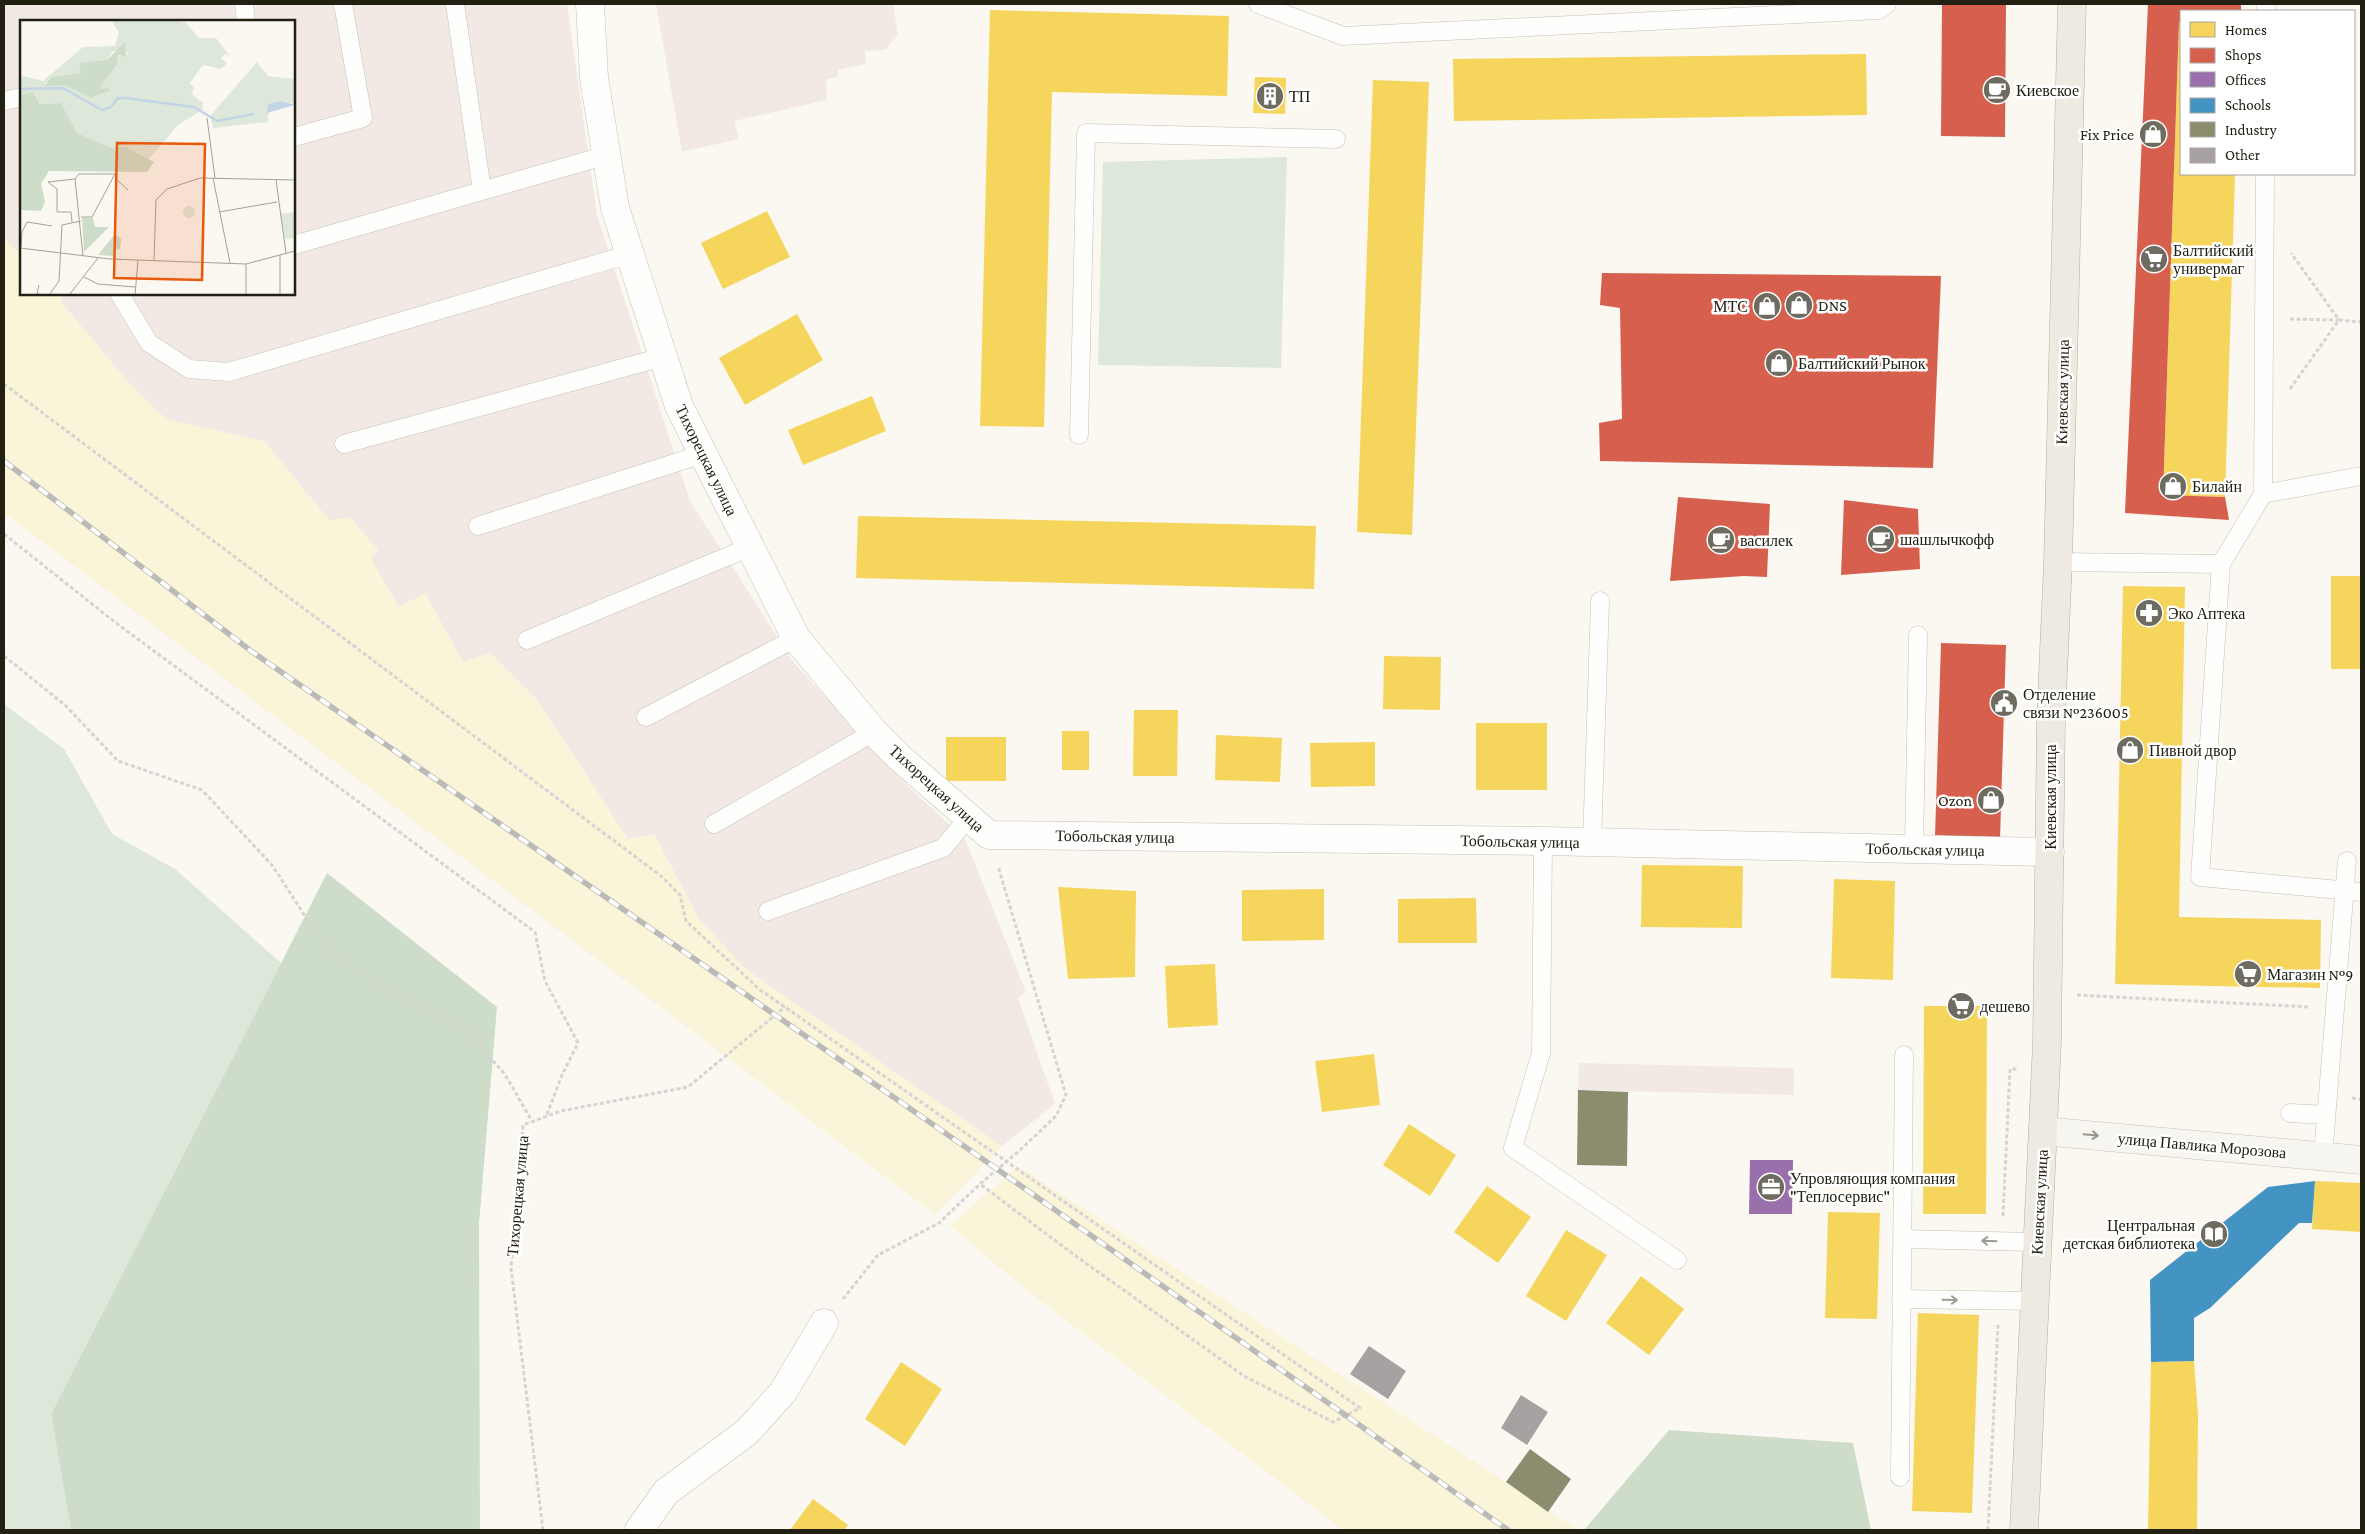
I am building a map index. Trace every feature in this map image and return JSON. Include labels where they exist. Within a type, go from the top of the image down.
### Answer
[{"type":"main road","name":"Киевская улица","points":[[2024,1530],[2048,1042],[2051,719],[2058,562],[2072,4]]},
{"type":"street","name":"Тихорецкая улица","points":[[590,4],[594,78],[615,208],[679,406],[796,638],[874,732],[989,835]]},
{"type":"street","name":"Тобольская улица","points":[[989,835],[1543,841],[2050,852]]},
{"type":"street","name":"улица Павлика Морозова","points":[[2043,1131],[2361,1160]]},
{"type":"street","points":[[639,1530],[666,1492],[746,1432],[783,1392],[824,1323]]},
{"type":"lane","points":[[244,4],[246,20]]},
{"type":"lane","points":[[295,137],[363,118],[343,4]]},
{"type":"lane","points":[[455,4],[482,192]]},
{"type":"lane","points":[[1258,4],[1343,36],[1879,10],[1887,4]]},
{"type":"lane","points":[[4,101],[20,97]]},
{"type":"lane","points":[[1079,435],[1086,133],[1336,140]]},
{"type":"lane","points":[[295,245],[607,155]]},
{"type":"lane","points":[[2265,175],[2263,494],[2221,564],[2200,877],[2353,892]]},
{"type":"lane","points":[[120,295],[149,343],[189,370],[229,372],[630,254]]},
{"type":"lane","points":[[344,444],[663,357]]},
{"type":"lane","points":[[478,526],[703,454]]},
{"type":"lane","points":[[2263,494],[2361,476]]},
{"type":"lane","points":[[527,640],[750,547]]},
{"type":"lane","points":[[2058,562],[2221,564]]},
{"type":"lane","points":[[1592,842],[1600,601]]},
{"type":"lane","points":[[1914,848],[1918,635]]},
{"type":"lane","points":[[646,718],[796,638]]},
{"type":"lane","points":[[714,824],[874,732]]},
{"type":"lane","points":[[768,911],[944,848],[968,817]]},
{"type":"lane","points":[[1543,841],[1541,1053],[1513,1148],[1676,1260]]},
{"type":"lane","points":[[2323,1156],[2334,1008],[2353,892],[2347,861]]},
{"type":"lane","points":[[1900,1477],[1904,1056]]},
{"type":"lane","points":[[2290,1113],[2326,1115]]},
{"type":"lane","points":[[1902,1239],[2038,1242]]},
{"type":"lane","points":[[1901,1299],[2035,1301]]},
{"type":"path","points":[[2265,216],[2339,320]]},
{"type":"path","points":[[2264,318],[2361,322]]},
{"type":"path","points":[[2264,426],[2339,320]]},
{"type":"path","points":[[4,384],[660,876],[680,895],[686,920],[759,989],[1008,1160],[1023,1174],[1360,1408],[1333,1422],[1244,1376],[980,1184]]},
{"type":"path","points":[[4,534],[116,623],[535,932],[546,981],[578,1043],[562,1075],[546,1117]]},
{"type":"path","points":[[4,656],[65,705],[118,761],[202,790],[272,865],[327,950],[391,993],[461,1025],[504,1073],[532,1122]]},
{"type":"path","points":[[824,1323],[878,1255],[939,1223],[1056,1116],[1066,1094],[989,835]]},
{"type":"path","points":[[2070,994],[2334,1008]]},
{"type":"path","name":"Тихорецкая улица","points":[[543,1530],[511,1268],[523,1125],[561,1111],[688,1087],[784,1007]]},
{"type":"shaded area","points":[[4,4],[567,4],[597,215],[690,501],[795,664],[908,786],[965,839],[1026,992],[1018,998],[1055,1104],[1002,1146],[743,967],[698,917],[654,834],[628,839],[538,701],[490,653],[463,662],[425,593],[399,607],[371,559],[378,550],[350,517],[330,521],[264,441],[166,419],[129,383],[66,308],[59,295],[295,295],[295,20],[20,20],[20,253],[4,239]]},
{"type":"shaded area","points":[[656,4],[893,4],[898,35],[885,50],[865,51],[866,64],[838,70],[838,77],[826,79],[827,100],[734,121],[739,139],[682,152]]},
{"type":"shaded area","points":[[4,239],[20,253],[20,295],[59,295],[66,308],[129,383],[166,419],[264,441],[330,521],[350,517],[378,550],[371,559],[425,593],[463,662],[490,653],[538,701],[628,839],[654,834],[698,917],[743,967],[1002,1146],[935,1214],[4,513]]},
{"type":"shaded area","points":[[1579,1063],[1794,1068],[1794,1095],[1578,1090]]},
{"type":"shaded area","points":[[1018,1166],[1506,1482],[1548,1512],[1580,1530],[1343,1530],[1024,1288],[950,1226]]},
{"type":"green space","points":[[1287,157],[1281,368],[1098,365],[1103,162]]},
{"type":"green space","points":[[4,704],[64,749],[112,834],[175,869],[281,963],[51,1414],[71,1530],[4,1530]]},
{"type":"green space","points":[[327,873],[497,1007],[479,1224],[480,1530],[71,1530],[51,1414]]},
{"type":"green space","points":[[1669,1430],[1853,1443],[1871,1530],[1584,1530]]},
{"type":"building: Homes","points":[[990,10],[1229,16],[1227,96],[1052,92],[1044,427],[980,426]]},
{"type":"building: Homes","points":[[2180,22],[2180,175],[2235,175],[2225,497],[2163,495]]},
{"type":"building: Homes","points":[[1866,54],[1867,115],[1454,121],[1453,59]]},
{"type":"building: Homes","name":"ТП","points":[[1255,77],[1286,78],[1285,114],[1253,113]]},
{"type":"building: Homes","points":[[1373,80],[1429,82],[1412,535],[1357,532]]},
{"type":"building: Homes","points":[[767,211],[790,257],[723,289],[701,243]]},
{"type":"building: Homes","points":[[797,314],[823,360],[745,405],[719,358]]},
{"type":"building: Homes","points":[[872,396],[886,431],[803,465],[788,430]]},
{"type":"building: Homes","points":[[858,516],[1316,526],[1314,589],[856,578]]},
{"type":"building: Homes","points":[[2331,576],[2361,576],[2361,669],[2331,669]]},
{"type":"building: Homes","points":[[2123,586],[2185,587],[2179,917],[2321,920],[2320,988],[2115,984]]},
{"type":"building: Homes","points":[[1384,656],[1441,657],[1440,710],[1383,709]]},
{"type":"building: Homes","points":[[1134,710],[1178,710],[1177,776],[1133,776]]},
{"type":"building: Homes","points":[[1476,723],[1547,723],[1547,790],[1476,790]]},
{"type":"building: Homes","points":[[1062,731],[1089,731],[1089,770],[1062,770]]},
{"type":"building: Homes","points":[[1216,735],[1282,738],[1280,782],[1215,780]]},
{"type":"building: Homes","points":[[946,737],[1006,737],[1006,781],[946,781]]},
{"type":"building: Homes","points":[[1375,742],[1375,786],[1311,787],[1310,743]]},
{"type":"building: Homes","points":[[1642,865],[1743,866],[1742,928],[1641,927]]},
{"type":"building: Homes","points":[[1834,879],[1895,881],[1893,980],[1831,978]]},
{"type":"building: Homes","points":[[1058,887],[1136,891],[1135,977],[1068,979]]},
{"type":"building: Homes","points":[[1324,889],[1324,940],[1242,941],[1242,890]]},
{"type":"building: Homes","points":[[1476,898],[1477,943],[1398,943],[1398,899]]},
{"type":"building: Homes","points":[[1215,964],[1218,1025],[1168,1028],[1165,966]]},
{"type":"building: Homes","points":[[1924,1006],[1987,1006],[1986,1214],[1923,1214]]},
{"type":"building: Homes","points":[[1374,1054],[1380,1105],[1322,1112],[1315,1061]]},
{"type":"building: Homes","points":[[1409,1124],[1456,1155],[1430,1196],[1383,1165]]},
{"type":"building: Homes","points":[[2315,1181],[2361,1183],[2361,1232],[2312,1229]]},
{"type":"building: Homes","points":[[1487,1186],[1531,1217],[1498,1263],[1454,1232]]},
{"type":"building: Homes","points":[[1828,1212],[1880,1213],[1877,1319],[1825,1318]]},
{"type":"building: Homes","points":[[1566,1230],[1607,1255],[1566,1321],[1526,1296]]},
{"type":"building: Homes","points":[[1641,1276],[1684,1309],[1649,1355],[1606,1323]]},
{"type":"building: Homes","points":[[1918,1313],[1979,1315],[1972,1513],[1912,1511]]},
{"type":"building: Homes","points":[[2194,1361],[2198,1416],[2197,1530],[2148,1530],[2151,1362]]},
{"type":"building: Homes","points":[[901,1362],[942,1389],[905,1446],[865,1419]]},
{"type":"building: Homes","points":[[813,1499],[848,1525],[844,1530],[790,1530]]},
{"type":"building: Shops","points":[[1942,4],[2006,4],[2005,137],[1941,136]]},
{"type":"building: Shops","name":"Балтийский универмаг","points":[[2148,4],[2241,4],[2241,10],[2180,10],[2163,495],[2225,497],[2229,520],[2125,513]]},
{"type":"building: Shops","name":"Балтийский Рынок","points":[[1602,273],[1941,276],[1933,468],[1600,461],[1599,423],[1622,419],[1620,308],[1600,305]]},
{"type":"building: Shops","name":"василек","points":[[1678,497],[1770,504],[1767,577],[1744,576],[1670,581]]},
{"type":"building: Shops","name":"шашлычкофф","points":[[1844,500],[1918,509],[1920,569],[1841,575]]},
{"type":"building: Shops","points":[[1941,643],[2006,645],[2000,839],[1935,837]]},
{"type":"building: Offices","name":"Упровляющия компания \"Теплосервис\"","points":[[1750,1160],[1793,1160],[1792,1214],[1749,1214]]},
{"type":"building: Schools","points":[[2315,1181],[2312,1223],[2299,1223],[2210,1308],[2194,1318],[2194,1361],[2151,1362],[2150,1280],[2268,1187]]},
{"type":"building: Industry","points":[[1578,1090],[1628,1092],[1627,1166],[1577,1165]]},
{"type":"building: Industry","points":[[1530,1449],[1571,1479],[1548,1512],[1506,1482]]},
{"type":"building: Other","points":[[1369,1346],[1406,1371],[1388,1399],[1350,1374]]},
{"type":"building: Other","points":[[1521,1395],[1548,1412],[1527,1445],[1501,1428]]},
{"type":"railway","points":[[4,461],[251,651],[997,1169],[1508,1530]]},
{"type":"place","name":"Киевское","points":[[1997,90]]},
{"type":"place","name":"ТП","points":[[1270,96]]},
{"type":"place","name":"Fix Price","points":[[2153,134]]},
{"type":"place","name":"Балтийский универмаг","points":[[2154,259]]},
{"type":"place","name":"DNS","points":[[1799,305]]},
{"type":"place","name":"МТС","points":[[1767,306]]},
{"type":"place","name":"Балтийский Рынок","points":[[1779,363]]},
{"type":"place","name":"Билайн","points":[[2173,486]]},
{"type":"place","name":"шашлычкофф","points":[[1881,539]]},
{"type":"place","name":"василек","points":[[1721,540]]},
{"type":"place","name":"Эко Аптека","points":[[2149,613]]},
{"type":"place","name":"Отделение связи №236005","points":[[2004,703]]},
{"type":"place","name":"Пивной двор","points":[[2130,750]]},
{"type":"place","name":"Ozon","points":[[1991,800]]},
{"type":"place","name":"Магазин №9","points":[[2248,974]]},
{"type":"place","name":"дешево","points":[[1961,1006]]},
{"type":"place","name":"Упровляющия компания \"Теплосервис\"","points":[[1771,1187]]},
{"type":"place","name":"Центральная детская библиотека","points":[[2214,1234]]}]
